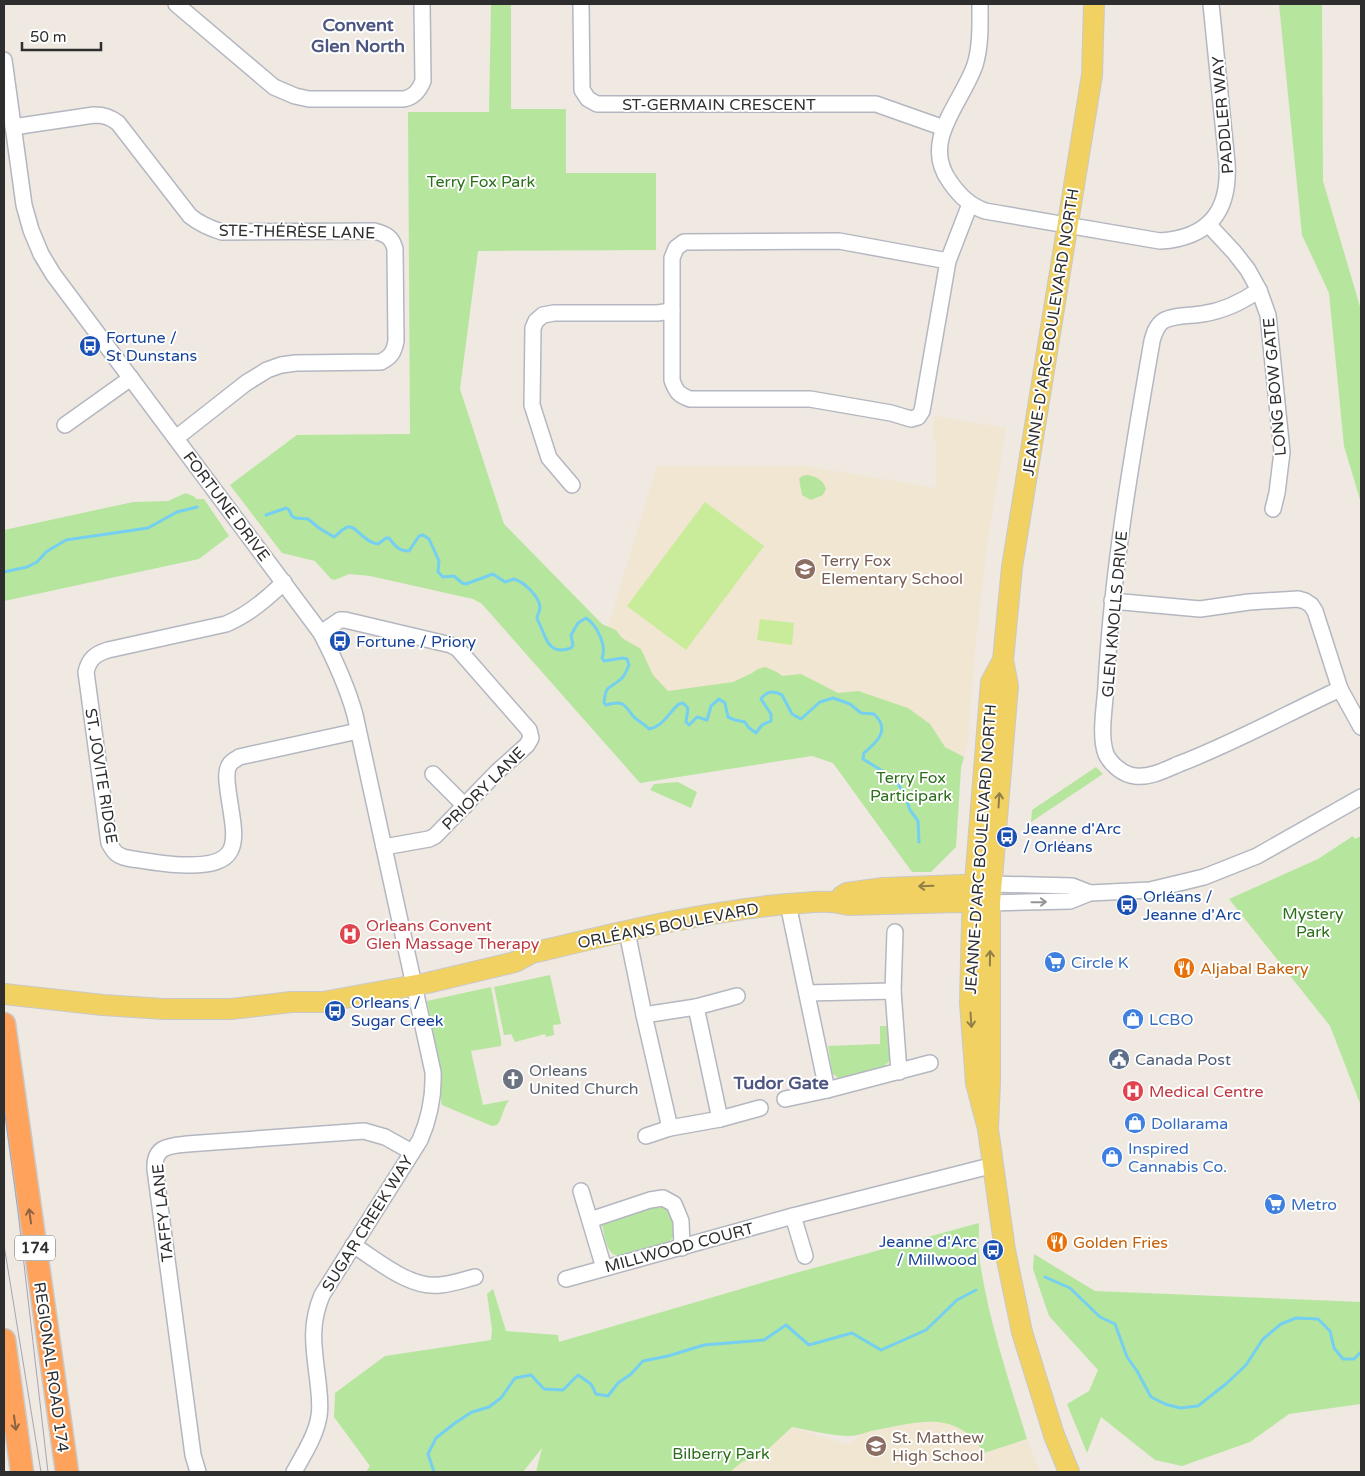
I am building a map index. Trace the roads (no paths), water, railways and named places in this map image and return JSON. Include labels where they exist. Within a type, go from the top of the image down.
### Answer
[{"type":"highway","name":"REGIONAL ROAD 174","points":[[4,1024],[67,1472]]},
{"type":"highway","points":[[4,1340],[22,1472]]},
{"type":"main road","name":"JEANNE-D'ARC BOULEVARD NORTH","points":[[1069,1472],[1054,1435],[1022,1332],[1005,1250],[988,1129],[990,1082],[983,893],[991,682],[1003,660],[1012,567],[1092,75],[1094,4]]},
{"type":"main road","name":"ORLÉANS BOULEVARD","points":[[4,994],[164,1009],[231,1009],[291,1002],[322,990],[412,979],[516,962],[532,953],[724,911],[834,901],[847,893],[883,888],[983,893]]},
{"type":"street","points":[[176,4],[274,87],[284,92],[309,99],[404,99],[415,94],[423,81],[422,4]]},
{"type":"street","name":"ST-GERMAIN CRESCENT","points":[[581,4],[582,90],[588,99],[597,104],[876,104],[944,128]]},
{"type":"street","points":[[948,261],[840,241],[684,242],[676,248],[672,258],[672,380],[674,388],[679,395],[697,400],[810,400],[891,413],[911,419],[918,417],[922,411],[948,261],[970,204],[960,197],[946,177],[942,169],[939,144],[944,128],[967,82],[977,56],[980,44],[980,4]]},
{"type":"street","name":"PADDLER WAY","points":[[970,204],[984,211],[1160,241],[1185,238],[1197,233],[1208,224],[1221,206],[1228,182],[1211,4]]},
{"type":"street","name":"FORTUNE DRIVE","points":[[4,60],[24,204],[31,230],[41,254],[53,274],[284,582],[321,633],[334,657],[350,696],[412,979]]},
{"type":"street","name":"STE-THÉRÈSE LANE","points":[[13,127],[103,115],[110,118],[118,123],[190,216],[198,223],[222,232],[374,231],[384,233],[393,242],[395,250],[396,341],[390,357],[375,363],[296,363],[281,365],[267,370],[176,438]]},
{"type":"street","name":"LONG BOW GATE","points":[[1208,224],[1248,270],[1259,290],[1268,315],[1282,452],[1273,509]]},
{"type":"street","name":"GLEN KNOLLS DRIVE","points":[[1259,290],[1249,297],[1219,311],[1163,321],[1155,330],[1132,458],[1112,601],[1103,741],[1106,754],[1113,764],[1122,771],[1134,776],[1160,772],[1190,760],[1340,689]]},
{"type":"street","points":[[572,485],[548,458],[532,405],[532,342],[533,328],[536,322],[543,315],[554,313],[656,313],[672,311]]},
{"type":"street","points":[[65,424],[131,378]]},
{"type":"street","name":"ST. JOVITE RIDGE","points":[[284,582],[251,610],[238,619],[226,624],[108,650],[92,657],[86,672],[108,838],[114,852],[120,857],[185,865],[223,859],[231,852],[234,837],[226,776],[230,764],[239,757],[358,731]]},
{"type":"street","points":[[1112,601],[1200,609],[1249,602],[1290,599],[1305,601],[1315,611],[1340,689],[1361,727]]},
{"type":"street","name":"PRIORY LANE","points":[[321,633],[340,620],[345,620],[450,645],[458,649],[529,730],[531,738],[527,745],[498,771],[435,836],[429,839],[384,847]]},
{"type":"street","points":[[433,774],[465,806]]},
{"type":"street","name":"ORLÉANS BOULEVARD","points":[[983,893],[1070,901],[1090,893],[1150,890],[1221,872],[1257,856],[1361,798]]},
{"type":"street","points":[[788,904],[827,1090]]},
{"type":"street","points":[[627,932],[670,1128]]},
{"type":"street","points":[[895,932],[893,991],[899,1072]]},
{"type":"street","name":"SUGAR CREEK WAY","points":[[294,1472],[313,1435],[319,1416],[319,1392],[312,1332],[313,1319],[322,1295],[412,1152],[426,1126],[433,1102],[433,1072],[412,979]]},
{"type":"street","points":[[807,992],[893,991]]},
{"type":"street","points":[[644,1015],[696,1007],[737,996]]},
{"type":"street","points":[[696,1007],[720,1119]]},
{"type":"street","points":[[785,1099],[930,1063]]},
{"type":"street","points":[[646,1136],[670,1128],[720,1119],[760,1108]]},
{"type":"street","name":"TAFFY LANE","points":[[198,1472],[193,1455],[155,1170],[154,1161],[160,1150],[165,1147],[188,1144],[364,1131],[385,1138],[412,1152]]},
{"type":"street","name":"MILLWOOD COURT","points":[[566,1279],[793,1216],[994,1165]]},
{"type":"street","points":[[581,1191],[604,1268]]},
{"type":"street","points":[[590,1220],[650,1200],[663,1198],[674,1204],[681,1221],[682,1248]]},
{"type":"street","points":[[793,1216],[806,1256]]},
{"type":"street","points":[[353,1245],[410,1281],[417,1283],[439,1286],[474,1278]]},
{"type":"waterway","points":[[4,572],[27,567],[37,562],[46,552],[66,540],[148,528],[177,512],[197,507]]},
{"type":"waterway","points":[[266,515],[286,508],[295,518],[308,519],[334,537],[344,529],[351,527],[373,543],[378,544],[389,538],[398,548],[406,551],[409,551],[419,536],[423,535],[429,539],[439,561],[438,572],[443,577],[454,576],[466,584],[493,574],[505,582],[514,579],[526,586],[537,598],[540,609],[537,619],[548,642],[556,649],[571,648],[573,645],[571,635],[578,623],[586,618],[600,636],[603,648],[602,658],[604,661],[623,658],[627,659],[629,665],[622,678],[607,690],[604,703],[606,705],[622,704],[649,729],[659,725],[675,707],[683,703],[688,708],[686,722],[689,725],[697,717],[707,720],[711,706],[719,699],[725,703],[728,717],[745,722],[756,733],[762,725],[771,721],[771,714],[761,699],[770,692],[782,695],[792,714],[801,719],[820,702],[833,698],[850,704],[861,713],[874,714],[879,720],[882,730],[877,740],[864,753],[863,759],[884,772],[891,780],[897,783],[904,793],[910,810],[918,821],[919,842]]},
{"type":"waterway","points":[[1045,1277],[1070,1288],[1100,1317],[1115,1324],[1127,1357],[1151,1397],[1165,1404],[1180,1408],[1198,1406],[1246,1365],[1263,1339],[1281,1324],[1296,1318],[1318,1319],[1330,1331],[1334,1348],[1343,1359],[1354,1359],[1361,1352]]},
{"type":"waterway","points":[[434,1472],[428,1454],[436,1438],[472,1412],[489,1407],[501,1398],[515,1378],[531,1375],[544,1389],[563,1390],[578,1375],[591,1384],[596,1394],[608,1396],[618,1383],[631,1374],[643,1361],[668,1356],[704,1345],[764,1340],[786,1325],[809,1345],[852,1333],[881,1350],[926,1330],[957,1300],[976,1290]]},
{"type":"tram line","points":[[4,1107],[48,1472]]},
{"type":"tram line","points":[[4,1245],[41,1472]]},
{"type":"place","name":"Fortune / St Dunstans","points":[[90,346]]},
{"type":"place","name":"Terry Fox Elementary School","points":[[805,569]]},
{"type":"place","name":"Fortune / Priory","points":[[340,641]]},
{"type":"place","name":"Jeanne d'Arc / Orléans","points":[[1007,837]]},
{"type":"place","name":"Orléans / Jeanne d'Arc","points":[[1127,905]]},
{"type":"place","name":"Orleans Convent Glen Massage Therapy","points":[[350,934]]},
{"type":"place","name":"Circle K","points":[[1055,962]]},
{"type":"place","name":"Aljabal Bakery","points":[[1184,968]]},
{"type":"place","name":"Orleans / Sugar Creek","points":[[335,1011]]},
{"type":"place","name":"LCBO","points":[[1133,1019]]},
{"type":"place","name":"Canada Post","points":[[1119,1059]]},
{"type":"place","name":"Orleans United Church","points":[[513,1079]]},
{"type":"place","name":"Medical Centre","points":[[1133,1091]]},
{"type":"place","name":"Dollarama","points":[[1135,1123]]},
{"type":"place","name":"Inspired Cannabis Co.","points":[[1112,1157]]},
{"type":"place","name":"Metro","points":[[1275,1204]]},
{"type":"place","name":"Golden Fries","points":[[1057,1242]]},
{"type":"place","name":"Jeanne d'Arc / Millwood","points":[[993,1250]]},
{"type":"place","name":"St. Matthew High School","points":[[876,1446]]},
{"type":"district","name":"Convent Glen North","points":[[358,35]]},
{"type":"district","name":"Tudor Gate","points":[[781,1083]]},
{"type":"park label","name":"Terry Fox Park","points":[[481,181]]},
{"type":"park label","name":"Terry Fox Participark","points":[[911,786]]},
{"type":"park label","name":"Mystery Park","points":[[1313,922]]},
{"type":"park label","name":"Bilberry Park","points":[[721,1453]]}]
